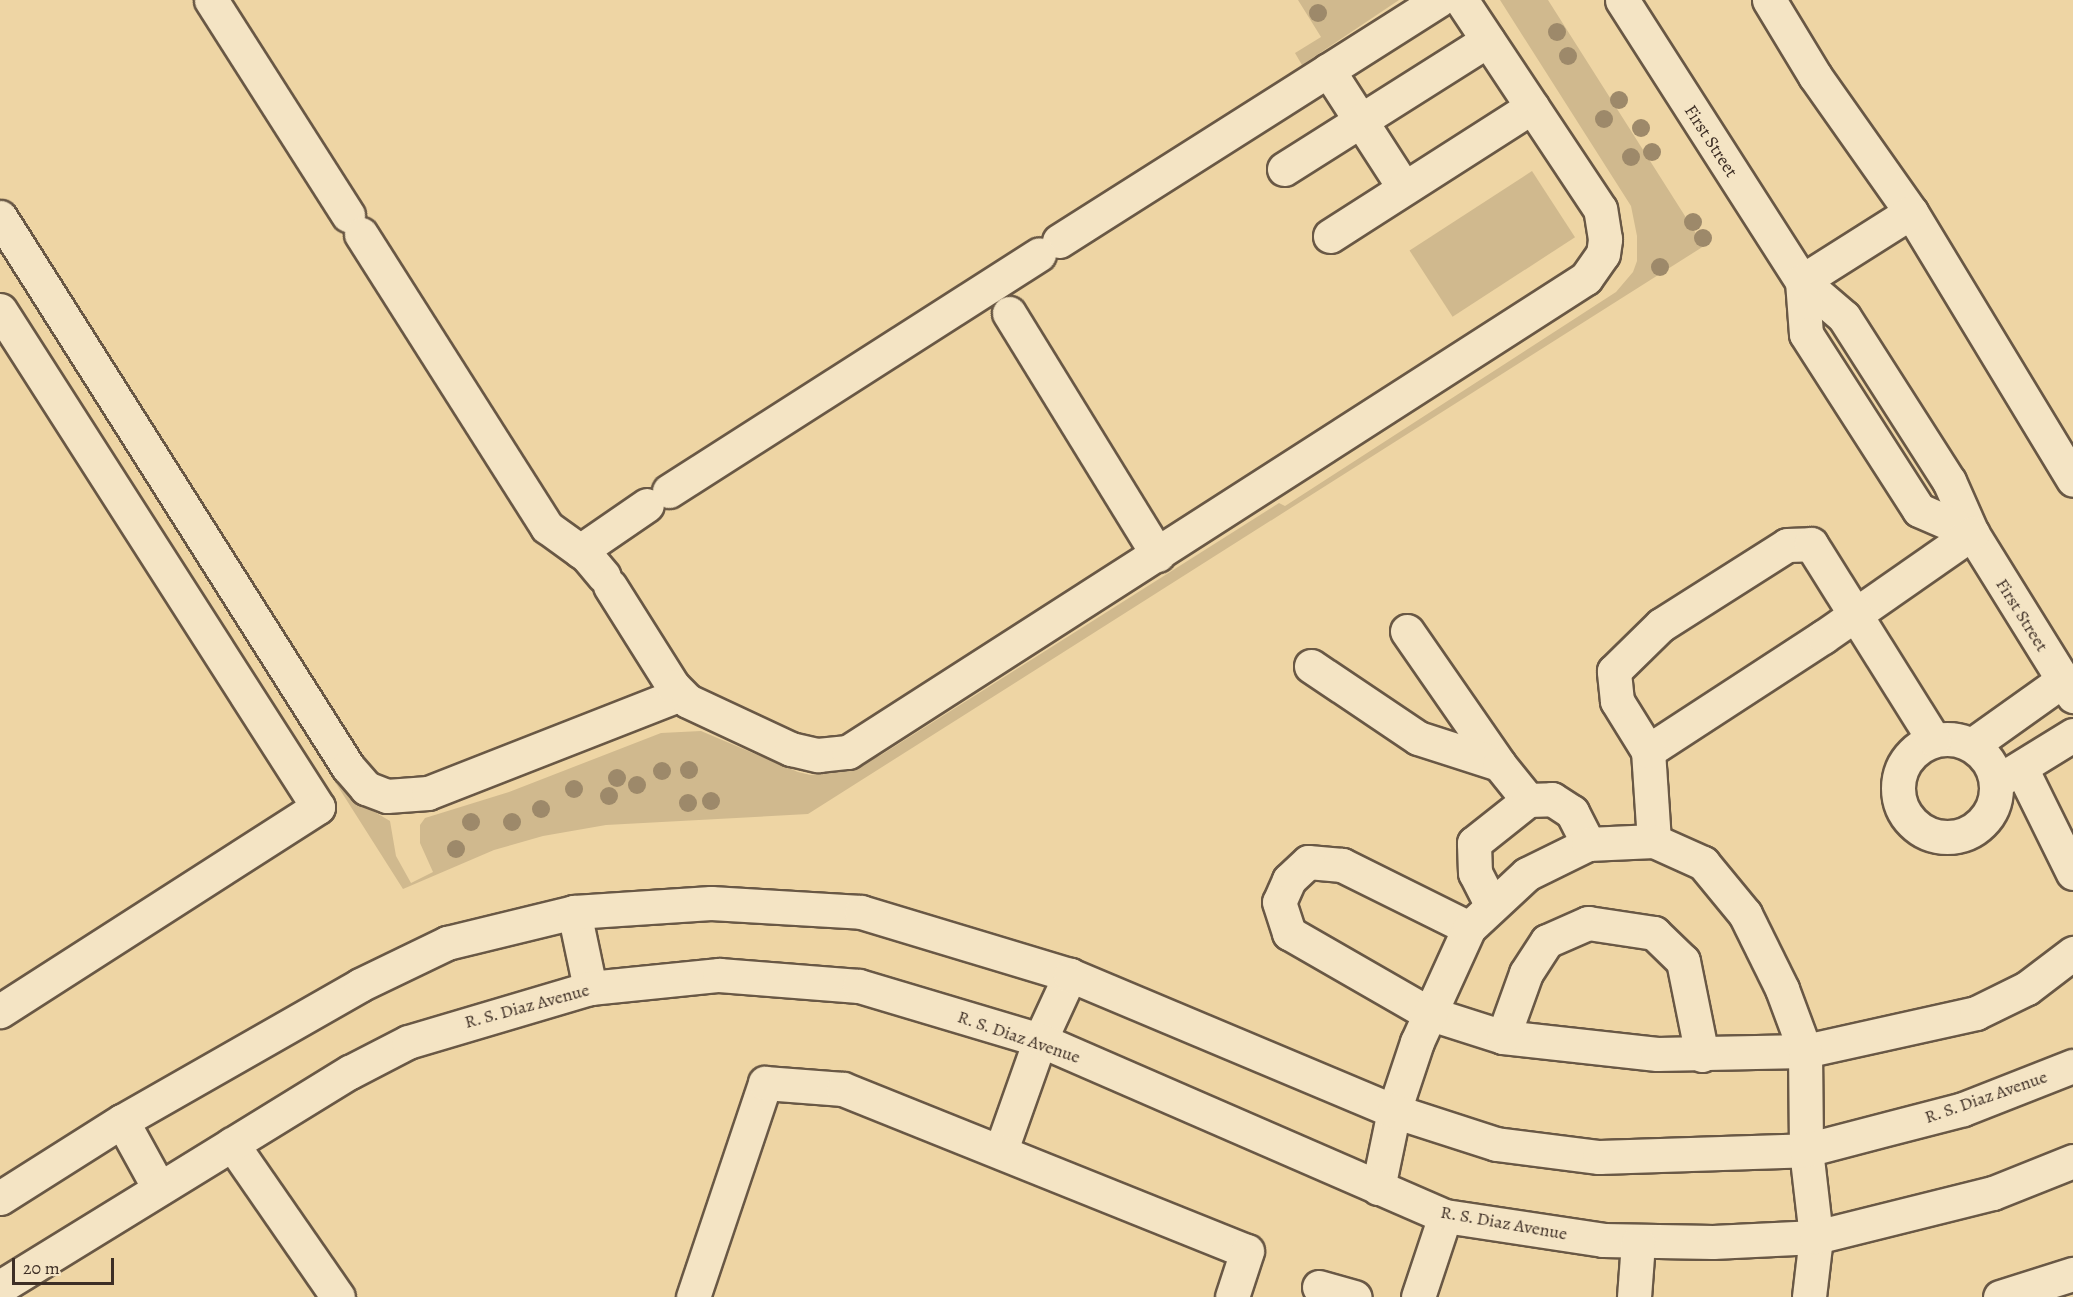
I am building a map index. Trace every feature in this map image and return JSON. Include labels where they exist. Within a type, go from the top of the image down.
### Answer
[{"type":"street","points":[[211,0],[548,527],[580,551],[607,581],[680,694],[698,708],[791,749],[818,755],[848,752],[1158,555],[1596,268],[1605,239],[1600,209],[1461,0]]},
{"type":"street","points":[[580,551],[658,498],[1000,299],[1049,247],[1439,0]]},
{"type":"street","name":"First Street","points":[[1622,0],[1802,280],[1844,317],[1949,481],[1971,533],[2068,688]]},
{"type":"street","points":[[1769,0],[1815,76],[1911,212],[2073,480]]},
{"type":"street","points":[[1284,169],[1488,40]]},
{"type":"street","points":[[1328,70],[1404,188]]},
{"type":"street","points":[[1330,236],[1532,106]]},
{"type":"street","points":[[1802,280],[1911,212]]},
{"type":"street","points":[[0,217],[348,767],[366,788],[387,796],[428,793],[680,694]]},
{"type":"street","points":[[1000,299],[1158,555]]},
{"type":"street","points":[[0,310],[318,807],[0,1011]]},
{"type":"street","points":[[1648,751],[1856,613],[1971,533]]},
{"type":"street","points":[[1654,842],[1648,751],[1617,701],[1614,671],[1661,625],[1787,545],[1811,544],[1934,740]]},
{"type":"street","points":[[1407,631],[1499,764],[1528,800]]},
{"type":"street","points":[[1311,666],[1418,738],[1499,764]]},
{"type":"street","points":[[1972,745],[2068,688]]},
{"type":"street","points":[[2073,735],[2008,775],[1994,804],[1976,828],[1947,837],[1929,834],[1908,819],[1898,800],[1898,778],[1911,753],[1934,740],[1956,739],[1972,745],[1989,762],[2008,775],[2073,873]]},
{"type":"street","points":[[1492,906],[1475,873],[1474,843],[1528,800],[1552,799],[1572,812],[1588,844]]},
{"type":"street","points":[[1378,1188],[1394,1111],[1428,1013],[1469,928],[1527,874],[1588,844],[1654,842],[1703,863],[1744,914],[1782,989],[1805,1052],[1806,1150],[1816,1237],[1809,1297]]},
{"type":"street","points":[[1469,928],[1342,865],[1308,862],[1289,880],[1280,903],[1289,933],[1428,1013],[1503,1037],[1599,1050],[1702,1055],[1805,1052],[1976,1013],[2027,988],[2073,953]]},
{"type":"street","name":"R. S. Diaz Avenue","points":[[0,1198],[122,1121],[360,985],[447,943],[574,912],[711,903],[861,912],[1070,975],[1394,1111],[1496,1144],[1599,1157],[1806,1150],[1963,1109],[2073,1066]]},
{"type":"street","points":[[574,912],[590,988]]},
{"type":"street","points":[[1503,1037],[1526,973],[1547,941],[1588,923],[1654,933],[1683,962],[1702,1055]]},
{"type":"street","name":"R. S. Diaz Avenue","points":[[0,1287],[232,1144],[408,1042],[590,988],[719,975],[859,986],[1040,1041],[1445,1216],[1638,1242],[1816,1237],[1993,1193],[2073,1161]]},
{"type":"street","points":[[1000,1150],[1040,1041],[1070,975]]},
{"type":"street","points":[[693,1297],[765,1083],[843,1089],[1000,1150],[1247,1251],[1232,1297]]},
{"type":"street","points":[[122,1121],[159,1188]]},
{"type":"street","points":[[232,1144],[338,1297]]},
{"type":"street","points":[[1418,1297],[1445,1216]]},
{"type":"street","points":[[1634,1297],[1638,1242]]},
{"type":"street","points":[[2000,1297],[2073,1274]]},
{"type":"street","points":[[1319,1287],[1355,1297]]},
{"type":"shaded area","points":[[1298,0],[1399,0],[1302,65],[1295,53],[1321,37]]},
{"type":"shaded area","points":[[1500,0],[1548,0],[1704,246],[808,814],[606,825],[543,836],[494,850],[403,889],[297,722],[301,720],[358,802],[390,821],[396,856],[411,883],[433,872],[420,843],[420,825],[425,818],[509,792],[661,733],[701,731],[798,772],[811,775],[845,771],[881,755],[1279,503],[1285,506],[1616,292],[1633,272],[1637,261],[1637,236],[1631,206]]},
{"type":"shaded area","points":[[1532,171],[1575,237],[1453,317],[1410,251]]}]
